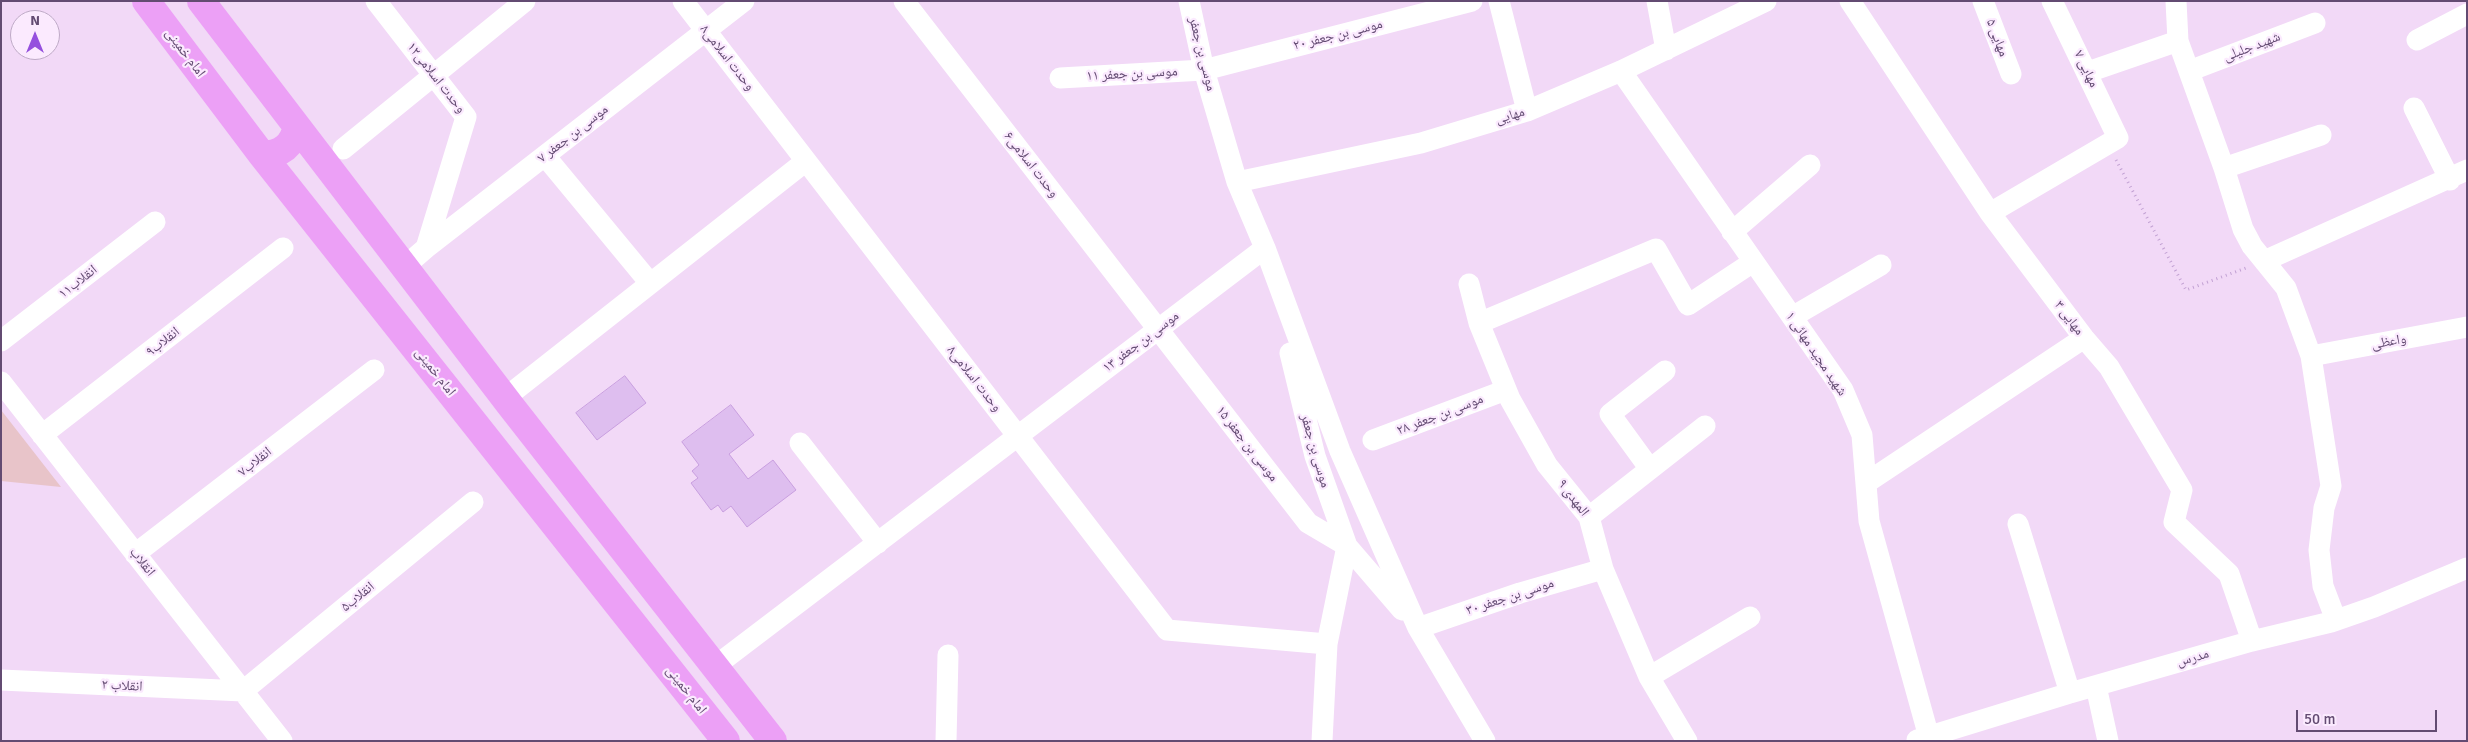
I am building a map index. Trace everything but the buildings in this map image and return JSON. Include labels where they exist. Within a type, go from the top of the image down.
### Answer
[{"type":"main road","name":"امام خمینی","points":[[146,1],[262,155],[726,741]]},
{"type":"main road","points":[[208,4],[297,127],[404,268],[773,741]]},
{"type":"main road","points":[[262,155],[275,154],[286,149],[294,139],[297,127]]},
{"type":"main road","points":[[307,211],[308,197],[315,187],[328,182],[340,184]]},
{"type":"street","name":"وحدت اسلامی۱۲","points":[[376,1],[466,117],[426,248]]},
{"type":"street","points":[[343,149],[525,1]]},
{"type":"street","name":"وحدت اسلامی۸","points":[[683,1],[1167,630],[1327,644]]},
{"type":"street","name":"موسی بن جعفر ۷","points":[[404,268],[426,248],[744,1]]},
{"type":"street","name":"وحدت اسلامی۶","points":[[904,1],[1158,329]]},
{"type":"street","name":"موسی بن جعفر","points":[[1189,1],[1204,70],[1237,182],[1264,248],[1340,451],[1418,628],[1485,741]]},
{"type":"street","name":"موسی بن جعفر ۲۰","points":[[1204,70],[1472,1]]},
{"type":"street","points":[[1499,1],[1527,111]]},
{"type":"street","points":[[1657,1],[1666,50]]},
{"type":"street","name":"مهایی","points":[[1237,182],[1421,143],[1527,111],[1622,72],[1766,1]]},
{"type":"street","name":"مهایی ۳","points":[[1850,1],[1990,214],[2084,338],[2109,367],[2182,490],[2174,522],[2229,574],[2252,641]]},
{"type":"street","name":"مهایی ۵","points":[[1983,1],[2011,74]]},
{"type":"street","name":"مهایی ۷","points":[[2052,1],[2088,72],[2113,141]]},
{"type":"street","points":[[2176,1],[2178,41],[2224,168],[2243,229],[2252,246],[2286,288],[2311,356],[2330,486],[2324,508],[2319,550],[2322,586],[2336,620]]},
{"type":"street","points":[[2417,40],[2467,14]]},
{"type":"street","name":"شهید جلیلی","points":[[2188,71],[2315,23]]},
{"type":"street","points":[[2088,72],[2178,41]]},
{"type":"street","name":"موسی بن جعفر ۱۱","points":[[1060,78],[1204,70]]},
{"type":"street","name":"شهید مجید مهائی ۱","points":[[1622,72],[1843,390],[1862,435],[1869,521],[1922,739]]},
{"type":"street","points":[[2264,261],[2458,175],[2414,108]]},
{"type":"street","points":[[2224,168],[2322,135]]},
{"type":"street","points":[[1990,214],[2113,141]]},
{"type":"street","points":[[545,156],[650,283]]},
{"type":"street","points":[[504,398],[806,161]]},
{"type":"street","points":[[1732,232],[1810,165]]},
{"type":"street","name":"انقلاب۱۱","points":[[1,342],[154,222]]},
{"type":"street","name":"انقلاب۹","points":[[42,435],[283,248]]},
{"type":"street","name":"موسی بن جعفر ۱۳","points":[[714,667],[1264,248]]},
{"type":"street","name":"موسی بن جعفر","points":[[1264,248],[1315,456],[1346,546],[1418,628]]},
{"type":"street","points":[[1480,323],[1656,249],[1688,305],[1753,262]]},
{"type":"street","points":[[1792,318],[1881,265]]},
{"type":"street","name":"المهدی ۹","points":[[1469,284],[1480,323],[1506,390],[1547,465],[1589,517],[1603,569],[1649,677],[1688,741]]},
{"type":"street","name":"واعظی","points":[[2311,356],[2467,327]]},
{"type":"street","name":"موسی بن جعفر ۱۵","points":[[1158,329],[1308,523],[1346,546]]},
{"type":"street","points":[[1866,483],[2084,338]]},
{"type":"street","name":"انقلاب۷","points":[[136,554],[374,370]]},
{"type":"street","points":[[1650,469],[1610,414],[1665,372]]},
{"type":"street","name":"انقلاب","points":[[1,382],[282,741]]},
{"type":"street","name":"موسی بن جعفر ۲۸","points":[[1373,440],[1506,390]]},
{"type":"street","points":[[1589,517],[1705,426]]},
{"type":"street","points":[[800,443],[878,543]]},
{"type":"street","name":"انقلاب۵","points":[[243,691],[473,502]]},
{"type":"street","points":[[2018,524],[2070,693]]},
{"type":"street","points":[[1322,741],[1327,644],[1346,546]]},
{"type":"street","name":"مدرس","points":[[1922,739],[2070,693],[2252,641],[2336,620],[2374,607],[2467,568]]},
{"type":"street","name":"موسی بن جعفر ۳۰","points":[[1418,628],[1520,593],[1603,569]]},
{"type":"street","points":[[1649,677],[1750,617]]},
{"type":"street","points":[[946,741],[948,656]]},
{"type":"street","name":"انقلاب ۲","points":[[1,680],[243,691]]},
{"type":"street","points":[[2096,686],[2108,741]]},
{"type":"path","points":[[2113,141],[2186,290],[2264,261]]},
{"type":"shaded area","points":[[1,1],[2467,1],[2467,741],[1,741]]},
{"type":"shaded area","points":[[1,410],[61,487],[1,481]]}]
